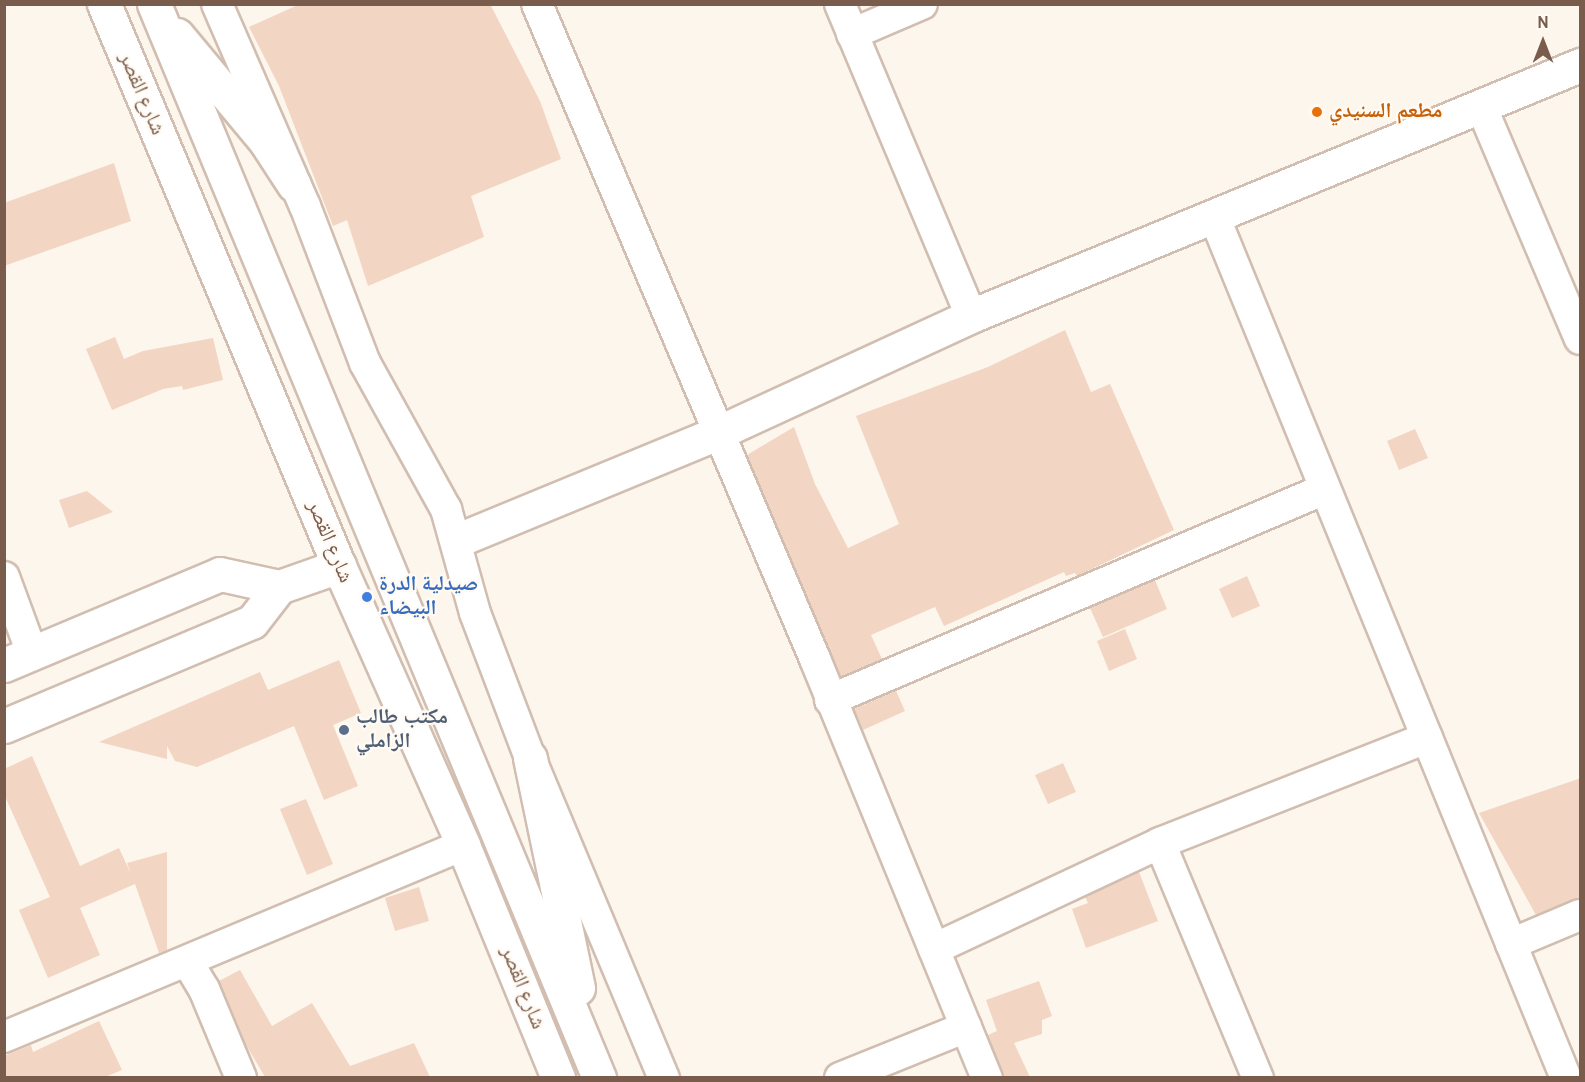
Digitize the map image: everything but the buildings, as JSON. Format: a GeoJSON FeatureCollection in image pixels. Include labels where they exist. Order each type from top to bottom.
{"type":"FeatureCollection","features":[{"type":"Feature","properties":{"kind":"street","name":"شارع القصر"},"geometry":{"type":"LineString","coordinates":[[104,4],[339,566],[463,844],[558,1077]]}},
{"type":"Feature","properties":{"kind":"street"},"geometry":{"type":"LineString","coordinates":[[217,4],[294,184],[365,363],[382,399],[426,470],[458,540],[475,613],[530,758],[664,1077]]}},
{"type":"Feature","properties":{"kind":"street"},"geometry":{"type":"LineString","coordinates":[[537,4],[987,1077]]}},
{"type":"Feature","properties":{"kind":"street"},"geometry":{"type":"LineString","coordinates":[[840,4],[970,316]]}},
{"type":"Feature","properties":{"kind":"street"},"geometry":{"type":"LineString","coordinates":[[852,34],[922,4]]}},
{"type":"Feature","properties":{"kind":"street","name":"شارع القصر"},"geometry":{"type":"LineString","coordinates":[[155,7],[595,1068]]}},
{"type":"Feature","properties":{"kind":"street"},"geometry":{"type":"LineString","coordinates":[[155,7],[266,142],[294,184]]}},
{"type":"Feature","properties":{"kind":"street"},"geometry":{"type":"LineString","coordinates":[[458,540],[717,433],[970,316],[1581,65]]}},
{"type":"Feature","properties":{"kind":"street"},"geometry":{"type":"LineString","coordinates":[[1481,106],[1581,339]]}},
{"type":"Feature","properties":{"kind":"street"},"geometry":{"type":"LineString","coordinates":[[1214,216],[1566,1077]]}},
{"type":"Feature","properties":{"kind":"street"},"geometry":{"type":"LineString","coordinates":[[830,700],[1325,489]]}},
{"type":"Feature","properties":{"kind":"street"},"geometry":{"type":"LineString","coordinates":[[4,577],[18,659],[220,574],[279,587],[339,566]]}},
{"type":"Feature","properties":{"kind":"street"},"geometry":{"type":"LineString","coordinates":[[4,726],[252,622],[279,587]]}},
{"type":"Feature","properties":{"kind":"street"},"geometry":{"type":"LineString","coordinates":[[934,949],[1160,843],[1427,738]]}},
{"type":"Feature","properties":{"kind":"street"},"geometry":{"type":"LineString","coordinates":[[530,758],[595,1068]]}},
{"type":"Feature","properties":{"kind":"street"},"geometry":{"type":"LineString","coordinates":[[1160,843],[1258,1077]]}},
{"type":"Feature","properties":{"kind":"street"},"geometry":{"type":"LineString","coordinates":[[4,1037],[463,844]]}},
{"type":"Feature","properties":{"kind":"street"},"geometry":{"type":"LineString","coordinates":[[1511,944],[1581,915]]}},
{"type":"Feature","properties":{"kind":"street"},"geometry":{"type":"LineString","coordinates":[[187,961],[204,989],[241,1077]]}},
{"type":"Feature","properties":{"kind":"street"},"geometry":{"type":"LineString","coordinates":[[840,1077],[966,1028]]}},
{"type":"Feature","properties":{"kind":"place","name":"مطعم السنيدي"},"geometry":{"type":"Point","coordinates":[1317,112]}},
{"type":"Feature","properties":{"kind":"place","name":"صيدلية الدرة البيضاء"},"geometry":{"type":"Point","coordinates":[367,597]}},
{"type":"Feature","properties":{"kind":"place","name":"مكتب طالب الزاملي"},"geometry":{"type":"Point","coordinates":[344,730]}}]}
